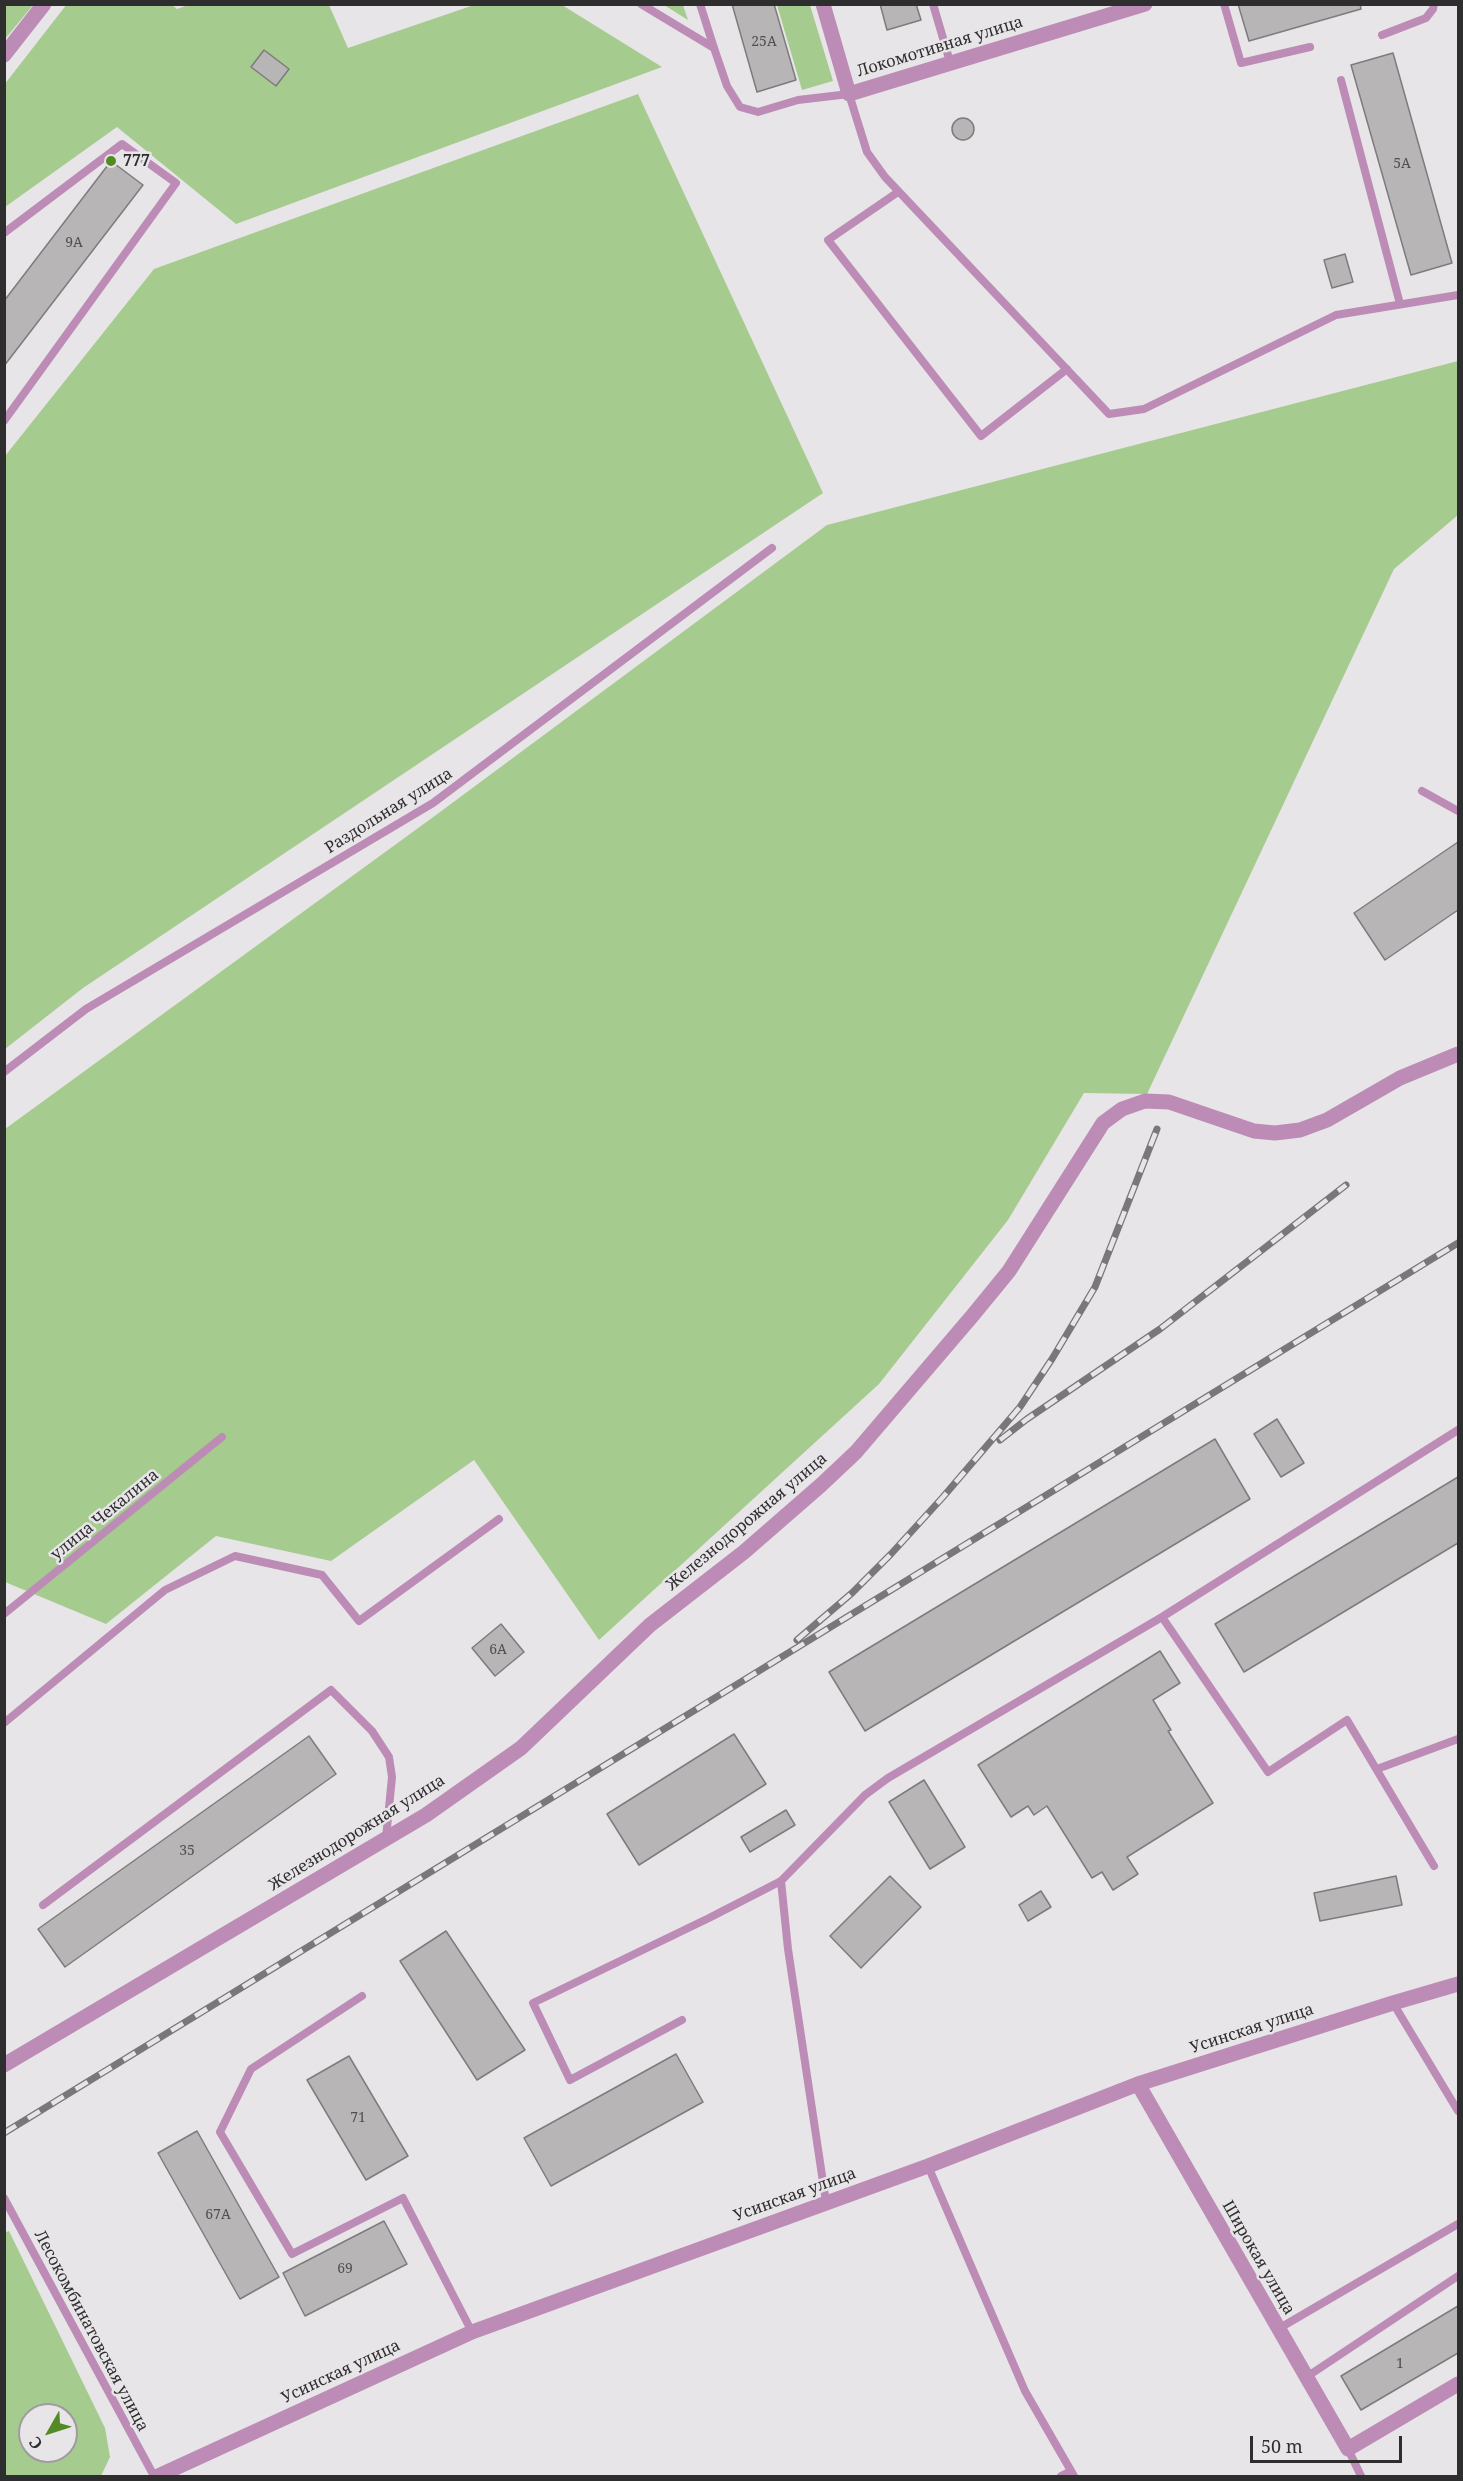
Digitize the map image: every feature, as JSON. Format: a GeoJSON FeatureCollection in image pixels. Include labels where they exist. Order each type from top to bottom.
{"type":"FeatureCollection","features":[{"type":"Feature","properties":{"kind":"street"},"geometry":{"type":"LineString","coordinates":[[4,55],[44,4]]}},
{"type":"Feature","properties":{"kind":"street"},"geometry":{"type":"LineString","coordinates":[[823,4],[849,94]]}},
{"type":"Feature","properties":{"kind":"street","name":"Локомотивная улица"},"geometry":{"type":"LineString","coordinates":[[849,94],[1145,4]]}},
{"type":"Feature","properties":{"kind":"street","name":"Железнодорожная улица"},"geometry":{"type":"LineString","coordinates":[[4,2065],[426,1815],[521,1748],[650,1625],[744,1552],[856,1452],[1009,1271],[1102,1123],[1122,1109],[1146,1101],[1169,1102],[1254,1131],[1275,1133],[1300,1130],[1327,1120],[1400,1077],[1458,1054]]}},
{"type":"Feature","properties":{"kind":"street","name":"Усинская улица"},"geometry":{"type":"LineString","coordinates":[[156,2476],[472,2332],[928,2166],[1138,2084],[1458,1984]]}},
{"type":"Feature","properties":{"kind":"street","name":"Широкая улица"},"geometry":{"type":"LineString","coordinates":[[1138,2084],[1348,2450]]}},
{"type":"Feature","properties":{"kind":"street"},"geometry":{"type":"LineString","coordinates":[[1348,2450],[1458,2384]]}},
{"type":"Feature","properties":{"kind":"lane"},"geometry":{"type":"LineString","coordinates":[[641,4],[714,48]]}},
{"type":"Feature","properties":{"kind":"lane"},"geometry":{"type":"LineString","coordinates":[[700,4],[733,98],[741,107],[758,112],[798,100],[849,94],[867,152],[898,192],[1109,414],[1144,409],[1336,315],[1458,295]]}},
{"type":"Feature","properties":{"kind":"lane"},"geometry":{"type":"LineString","coordinates":[[933,4],[950,62]]}},
{"type":"Feature","properties":{"kind":"lane"},"geometry":{"type":"LineString","coordinates":[[1224,4],[1241,63],[1310,47]]}},
{"type":"Feature","properties":{"kind":"lane"},"geometry":{"type":"LineString","coordinates":[[1383,35],[1426,18],[1434,4]]}},
{"type":"Feature","properties":{"kind":"lane"},"geometry":{"type":"LineString","coordinates":[[1341,80],[1400,304]]}},
{"type":"Feature","properties":{"kind":"lane"},"geometry":{"type":"LineString","coordinates":[[4,233],[122,144],[176,183],[4,421]]}},
{"type":"Feature","properties":{"kind":"lane"},"geometry":{"type":"LineString","coordinates":[[898,192],[828,240],[981,436],[1067,369]]}},
{"type":"Feature","properties":{"kind":"lane","name":"Раздольная улица"},"geometry":{"type":"LineString","coordinates":[[4,1072],[86,1009],[433,803],[772,548]]}},
{"type":"Feature","properties":{"kind":"lane"},"geometry":{"type":"LineString","coordinates":[[1422,791],[1458,811]]}},
{"type":"Feature","properties":{"kind":"lane"},"geometry":{"type":"LineString","coordinates":[[682,2020],[570,2080],[533,2003],[781,1881],[865,1795],[888,1778],[1162,1617],[1458,1430]]}},
{"type":"Feature","properties":{"kind":"lane","name":"улица Чекалина"},"geometry":{"type":"LineString","coordinates":[[4,1614],[222,1437]]}},
{"type":"Feature","properties":{"kind":"lane"},"geometry":{"type":"LineString","coordinates":[[4,1723],[165,1590],[235,1556],[322,1575],[359,1621],[499,1519]]}},
{"type":"Feature","properties":{"kind":"lane"},"geometry":{"type":"LineString","coordinates":[[1162,1617],[1268,1772],[1347,1720],[1434,1866]]}},
{"type":"Feature","properties":{"kind":"lane"},"geometry":{"type":"LineString","coordinates":[[43,1905],[331,1690],[372,1731],[389,1757],[392,1777],[386,1838]]}},
{"type":"Feature","properties":{"kind":"lane"},"geometry":{"type":"LineString","coordinates":[[1377,1769],[1458,1739]]}},
{"type":"Feature","properties":{"kind":"lane"},"geometry":{"type":"LineString","coordinates":[[781,1881],[788,1949],[826,2202]]}},
{"type":"Feature","properties":{"kind":"lane"},"geometry":{"type":"LineString","coordinates":[[362,1996],[251,2069],[220,2132],[292,2254],[403,2198],[472,2332]]}},
{"type":"Feature","properties":{"kind":"lane"},"geometry":{"type":"LineString","coordinates":[[1393,2003],[1458,2111]]}},
{"type":"Feature","properties":{"kind":"lane"},"geometry":{"type":"LineString","coordinates":[[928,2166],[1025,2391],[1072,2474],[1061,2476]]}},
{"type":"Feature","properties":{"kind":"lane","name":"Лесокомбинатовская улица"},"geometry":{"type":"LineString","coordinates":[[4,2198],[156,2476]]}},
{"type":"Feature","properties":{"kind":"lane"},"geometry":{"type":"LineString","coordinates":[[1278,2329],[1458,2224]]}},
{"type":"Feature","properties":{"kind":"lane"},"geometry":{"type":"LineString","coordinates":[[1305,2378],[1458,2276]]}},
{"type":"Feature","properties":{"kind":"lane"},"geometry":{"type":"LineString","coordinates":[[1348,2450],[1361,2476]]}},
{"type":"Feature","properties":{"kind":"green space"},"geometry":{"type":"Polygon","coordinates":[[[67,4],[171,4],[177,9],[191,4],[329,5],[348,48],[474,5],[562,5],[662,67],[236,224],[117,127],[5,207],[4,85],[67,4]]]}},
{"type":"Feature","properties":{"kind":"green space"},"geometry":{"type":"Polygon","coordinates":[[[4,5],[33,5],[5,39],[4,5]]]}},
{"type":"Feature","properties":{"kind":"green space"},"geometry":{"type":"Polygon","coordinates":[[[664,5],[683,5],[688,20],[664,5]]]}},
{"type":"Feature","properties":{"kind":"green space"},"geometry":{"type":"Polygon","coordinates":[[[777,5],[810,5],[833,81],[802,90],[777,5]]]}},
{"type":"Feature","properties":{"kind":"green space"},"geometry":{"type":"Polygon","coordinates":[[[638,94],[823,493],[83,988],[5,1049],[5,456],[154,269],[638,94]]]}},
{"type":"Feature","properties":{"kind":"green space"},"geometry":{"type":"Polygon","coordinates":[[[1458,361],[1458,515],[1394,569],[1147,1094],[1084,1093],[1008,1220],[879,1384],[599,1640],[474,1460],[331,1561],[216,1536],[106,1624],[5,1582],[5,1129],[436,815],[827,525],[1458,361]]]}},
{"type":"Feature","properties":{"kind":"green space"},"geometry":{"type":"Polygon","coordinates":[[[9,2231],[105,2428],[110,2457],[101,2476],[5,2476],[4,2233],[9,2231]]]}},
{"type":"Feature","properties":{"kind":"building"},"geometry":{"type":"Polygon","coordinates":[[[732,4],[774,4],[796,80],[757,92],[732,4]]]}},
{"type":"Feature","properties":{"kind":"building"},"geometry":{"type":"Polygon","coordinates":[[[880,4],[916,4],[921,20],[887,30],[880,4]]]}},
{"type":"Feature","properties":{"kind":"building"},"geometry":{"type":"Polygon","coordinates":[[[1238,4],[1360,4],[1361,9],[1249,41],[1238,4]]]}},
{"type":"Feature","properties":{"kind":"building"},"geometry":{"type":"Polygon","coordinates":[[[264,50],[289,69],[276,86],[251,67],[264,50]]]}},
{"type":"Feature","properties":{"kind":"building"},"geometry":{"type":"Polygon","coordinates":[[[1393,53],[1452,263],[1411,275],[1351,65],[1393,53]]]}},
{"type":"Feature","properties":{"kind":"building"},"geometry":{"type":"Polygon","coordinates":[[[963,118],[971,121],[974,129],[971,137],[963,140],[955,137],[952,129],[955,121],[963,118]]]}},
{"type":"Feature","properties":{"kind":"building"},"geometry":{"type":"Polygon","coordinates":[[[111,161],[143,185],[4,366],[4,301],[111,161]]]}},
{"type":"Feature","properties":{"kind":"building"},"geometry":{"type":"Polygon","coordinates":[[[1345,254],[1353,282],[1332,288],[1324,260],[1345,254]]]}},
{"type":"Feature","properties":{"kind":"building"},"geometry":{"type":"Polygon","coordinates":[[[1458,842],[1458,910],[1385,960],[1354,913],[1458,842]]]}},
{"type":"Feature","properties":{"kind":"building"},"geometry":{"type":"Polygon","coordinates":[[[1277,1419],[1304,1463],[1281,1477],[1254,1434],[1277,1419]]]}},
{"type":"Feature","properties":{"kind":"building"},"geometry":{"type":"Polygon","coordinates":[[[1215,1439],[1250,1499],[865,1731],[829,1672],[1215,1439]]]}},
{"type":"Feature","properties":{"kind":"building"},"geometry":{"type":"Polygon","coordinates":[[[1458,1477],[1458,1543],[1244,1672],[1215,1624],[1458,1477]]]}},
{"type":"Feature","properties":{"kind":"building"},"geometry":{"type":"Polygon","coordinates":[[[501,1624],[524,1652],[495,1676],[472,1648],[501,1624]]]}},
{"type":"Feature","properties":{"kind":"building"},"geometry":{"type":"Polygon","coordinates":[[[1160,1651],[1180,1683],[1153,1700],[1171,1730],[1168,1731],[1213,1803],[1127,1857],[1138,1874],[1113,1890],[1102,1872],[1092,1878],[1047,1806],[1034,1815],[1028,1806],[1011,1817],[978,1765],[1160,1651]]]}},
{"type":"Feature","properties":{"kind":"building"},"geometry":{"type":"Polygon","coordinates":[[[734,1734],[766,1784],[639,1865],[607,1814],[734,1734]]]}},
{"type":"Feature","properties":{"kind":"building"},"geometry":{"type":"Polygon","coordinates":[[[309,1736],[336,1774],[65,1967],[38,1929],[309,1736]]]}},
{"type":"Feature","properties":{"kind":"building"},"geometry":{"type":"Polygon","coordinates":[[[924,1780],[965,1847],[930,1869],[889,1802],[924,1780]]]}},
{"type":"Feature","properties":{"kind":"building"},"geometry":{"type":"Polygon","coordinates":[[[786,1810],[795,1825],[750,1852],[741,1837],[786,1810]]]}},
{"type":"Feature","properties":{"kind":"building"},"geometry":{"type":"Polygon","coordinates":[[[890,1876],[921,1907],[861,1968],[830,1936],[890,1876]]]}},
{"type":"Feature","properties":{"kind":"building"},"geometry":{"type":"Polygon","coordinates":[[[1396,1876],[1402,1905],[1320,1921],[1314,1893],[1396,1876]]]}},
{"type":"Feature","properties":{"kind":"building"},"geometry":{"type":"Polygon","coordinates":[[[1041,1891],[1051,1907],[1028,1921],[1019,1905],[1041,1891]]]}},
{"type":"Feature","properties":{"kind":"building"},"geometry":{"type":"Polygon","coordinates":[[[446,1931],[525,2050],[477,2080],[400,1961],[446,1931]]]}},
{"type":"Feature","properties":{"kind":"building"},"geometry":{"type":"Polygon","coordinates":[[[676,2054],[703,2102],[551,2186],[524,2138],[676,2054]]]}},
{"type":"Feature","properties":{"kind":"building"},"geometry":{"type":"Polygon","coordinates":[[[349,2056],[408,2156],[366,2180],[307,2080],[349,2056]]]}},
{"type":"Feature","properties":{"kind":"building"},"geometry":{"type":"Polygon","coordinates":[[[197,2131],[279,2277],[240,2299],[158,2153],[197,2131]]]}},
{"type":"Feature","properties":{"kind":"building"},"geometry":{"type":"Polygon","coordinates":[[[384,2221],[407,2264],[305,2316],[283,2273],[384,2221]]]}},
{"type":"Feature","properties":{"kind":"building"},"geometry":{"type":"Polygon","coordinates":[[[1458,2306],[1458,2353],[1361,2410],[1341,2376],[1458,2306]]]}},
{"type":"Feature","properties":{"kind":"railway"},"geometry":{"type":"LineString","coordinates":[[797,1640],[852,1593],[891,1554],[1020,1407],[1095,1287],[1157,1129]]}},
{"type":"Feature","properties":{"kind":"railway"},"geometry":{"type":"LineString","coordinates":[[1000,1440],[1027,1419],[1160,1329],[1346,1185]]}},
{"type":"Feature","properties":{"kind":"railway"},"geometry":{"type":"LineString","coordinates":[[4,2133],[1458,1243]]}},
{"type":"Feature","properties":{"kind":"place","name":"777"},"geometry":{"type":"Point","coordinates":[111,161]}}]}
